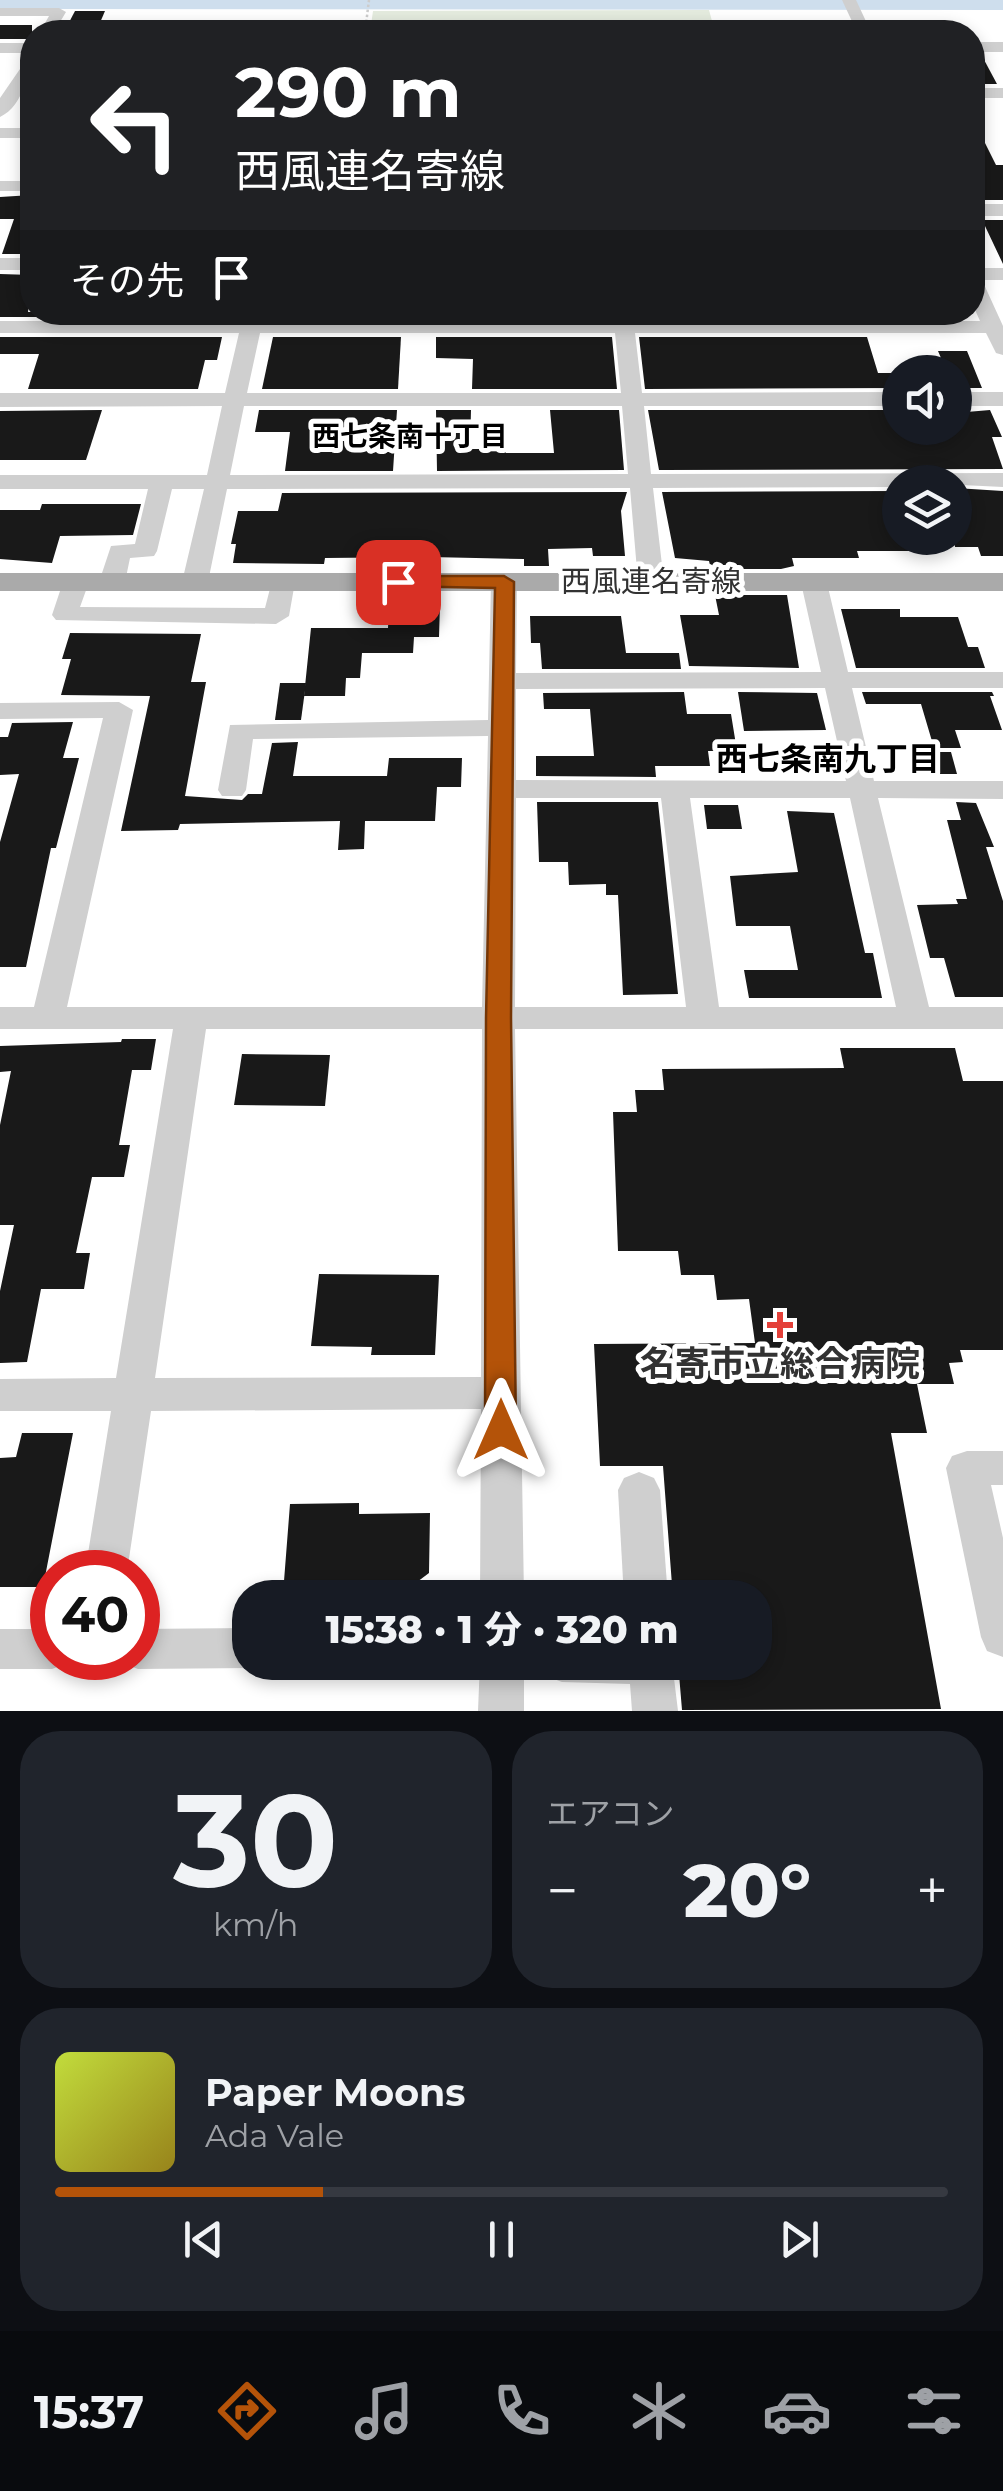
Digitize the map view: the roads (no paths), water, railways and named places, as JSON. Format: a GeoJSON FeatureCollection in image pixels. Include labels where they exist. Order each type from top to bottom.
{"type":"FeatureCollection","features":[{"type":"Feature","properties":{"kind":"main road","name":"西風連名寄線"},"geometry":{"type":"LineString","coordinates":[[0,582],[1003,582]]}},
{"type":"Feature","properties":{"kind":"street"},"geometry":{"type":"LineString","coordinates":[[0,12],[59,12],[54,20]]}},
{"type":"Feature","properties":{"kind":"street"},"geometry":{"type":"LineString","coordinates":[[0,112],[6,88]]}},
{"type":"Feature","properties":{"kind":"street"},"geometry":{"type":"LineString","coordinates":[[714,325],[1000,341],[985,307]]}},
{"type":"Feature","properties":{"kind":"street"},"geometry":{"type":"LineString","coordinates":[[0,327],[72,325]]}},
{"type":"Feature","properties":{"kind":"street"},"geometry":{"type":"LineString","coordinates":[[195,582],[252,325]]}},
{"type":"Feature","properties":{"kind":"street"},"geometry":{"type":"LineString","coordinates":[[625,325],[651,582]]}},
{"type":"Feature","properties":{"kind":"street"},"geometry":{"type":"LineString","coordinates":[[0,400],[882,399]]}},
{"type":"Feature","properties":{"kind":"street"},"geometry":{"type":"LineString","coordinates":[[972,399],[1003,399]]}},
{"type":"Feature","properties":{"kind":"street"},"geometry":{"type":"LineString","coordinates":[[0,482],[1003,480]]}},
{"type":"Feature","properties":{"kind":"street"},"geometry":{"type":"LineString","coordinates":[[112,582],[120,551],[145,551],[162,482]]}},
{"type":"Feature","properties":{"kind":"street"},"geometry":{"type":"LineString","coordinates":[[76,582],[65,615],[276,616],[282,582]]}},
{"type":"Feature","properties":{"kind":"street"},"geometry":{"type":"LineString","coordinates":[[502,1580],[498,1018],[504,582]]}},
{"type":"Feature","properties":{"kind":"street"},"geometry":{"type":"LineString","coordinates":[[814,583],[916,1018]]}},
{"type":"Feature","properties":{"kind":"street"},"geometry":{"type":"LineString","coordinates":[[500,681],[1003,680]]}},
{"type":"Feature","properties":{"kind":"street"},"geometry":{"type":"LineString","coordinates":[[0,711],[119,710],[48,1018]]}},
{"type":"Feature","properties":{"kind":"street"},"geometry":{"type":"LineString","coordinates":[[232,790],[240,731],[500,728]]}},
{"type":"Feature","properties":{"kind":"street"},"geometry":{"type":"LineString","coordinates":[[674,788],[704,1019]]}},
{"type":"Feature","properties":{"kind":"street"},"geometry":{"type":"LineString","coordinates":[[500,789],[1003,790]]}},
{"type":"Feature","properties":{"kind":"street"},"geometry":{"type":"LineString","coordinates":[[0,1018],[1003,1018]]}},
{"type":"Feature","properties":{"kind":"street"},"geometry":{"type":"LineString","coordinates":[[110,1550],[191,1018]]}},
{"type":"Feature","properties":{"kind":"street"},"geometry":{"type":"LineString","coordinates":[[0,1395],[500,1392]]}},
{"type":"Feature","properties":{"kind":"street"},"geometry":{"type":"LineString","coordinates":[[1003,1468],[968,1468],[1003,1637]]}},
{"type":"Feature","properties":{"kind":"street"},"geometry":{"type":"LineString","coordinates":[[639,1490],[645,1580]]}},
{"type":"Feature","properties":{"kind":"street"},"geometry":{"type":"LineString","coordinates":[[160,1649],[232,1648]]}},
{"type":"Feature","properties":{"kind":"street"},"geometry":{"type":"LineString","coordinates":[[0,1649],[30,1649]]}},
{"type":"Feature","properties":{"kind":"street"},"geometry":{"type":"LineString","coordinates":[[502,1680],[502,1711]]}},
{"type":"Feature","properties":{"kind":"street"},"geometry":{"type":"LineString","coordinates":[[652,1680],[655,1711]]}},
{"type":"Feature","properties":{"kind":"waterway"},"geometry":{"type":"LineString","coordinates":[[0,1],[1003,2]]}},
{"type":"Feature","properties":{"kind":"place","name":"名寄市立総合病院"},"geometry":{"type":"Point","coordinates":[780,1325]}},
{"type":"Feature","properties":{"kind":"district","name":"西七条南十丁目"},"geometry":{"type":"Point","coordinates":[410,436]}},
{"type":"Feature","properties":{"kind":"district","name":"西七条南九丁目"},"geometry":{"type":"Point","coordinates":[828,759]}}]}
